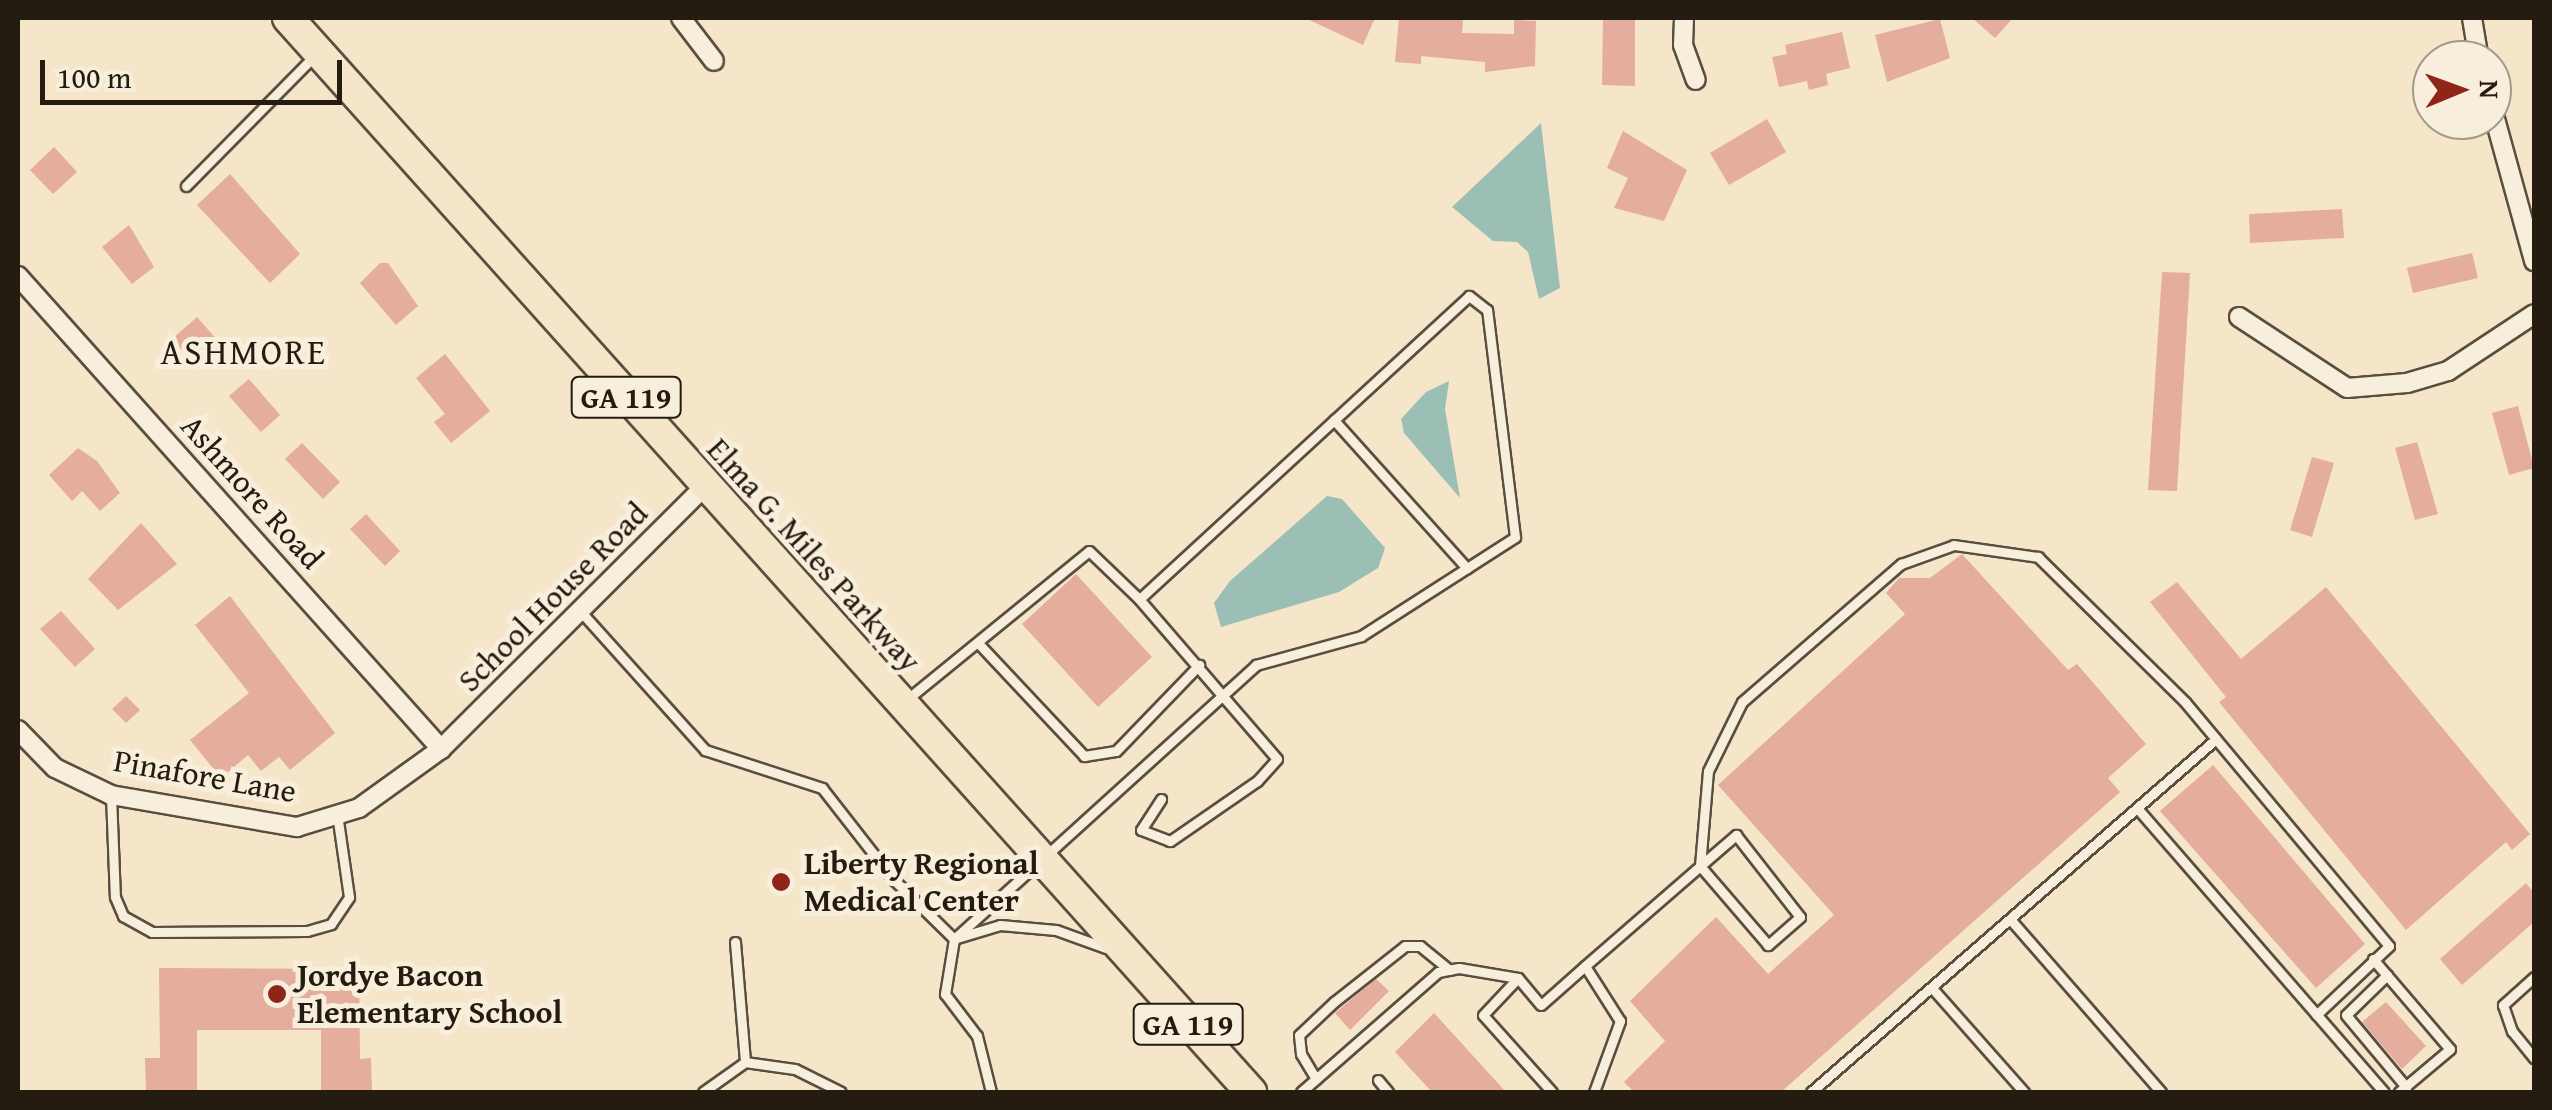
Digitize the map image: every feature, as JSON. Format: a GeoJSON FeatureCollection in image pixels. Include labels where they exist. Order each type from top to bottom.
{"type":"FeatureCollection","features":[{"type":"Feature","properties":{"kind":"main road","name":"Elma G. Miles Parkway"},"geometry":{"type":"LineString","coordinates":[[288,18],[1250,1092]]}},
{"type":"Feature","properties":{"kind":"street"},"geometry":{"type":"LineString","coordinates":[[681,18],[714,61]]}},
{"type":"Feature","properties":{"kind":"street"},"geometry":{"type":"LineString","coordinates":[[1684,18],[1683,44],[1696,80]]}},
{"type":"Feature","properties":{"kind":"street"},"geometry":{"type":"LineString","coordinates":[[2501,140],[2534,261]]}},
{"type":"Feature","properties":{"kind":"street","name":"Ashmore Road"},"geometry":{"type":"LineString","coordinates":[[18,276],[441,749]]}},
{"type":"Feature","properties":{"kind":"street"},"geometry":{"type":"LineString","coordinates":[[2239,317],[2347,388],[2407,384],[2448,371],[2534,314]]}},
{"type":"Feature","properties":{"kind":"street","name":"School House Road"},"geometry":{"type":"LineString","coordinates":[[441,749],[583,614],[705,486]]}},
{"type":"Feature","properties":{"kind":"street","name":"Pinafore Lane"},"geometry":{"type":"LineString","coordinates":[[18,730],[55,768],[111,796],[297,826],[359,808],[441,749]]}},
{"type":"Feature","properties":{"kind":"lane"},"geometry":{"type":"LineString","coordinates":[[186,186],[318,51]]}},
{"type":"Feature","properties":{"kind":"lane"},"geometry":{"type":"LineString","coordinates":[[991,1092],[977,1036],[945,994],[954,939],[1256,666],[1360,636],[1515,537],[1487,310],[1469,296],[1139,599]]}},
{"type":"Feature","properties":{"kind":"lane"},"geometry":{"type":"LineString","coordinates":[[1334,420],[1467,568]]}},
{"type":"Feature","properties":{"kind":"lane"},"geometry":{"type":"LineString","coordinates":[[1301,1092],[1438,972],[1518,978],[1542,1004],[1700,866],[1736,836],[1800,917],[1768,945],[1700,866],[1708,771],[1742,702],[1901,564],[1954,544],[2038,557],[2216,739],[2389,946],[2316,1014]]}},
{"type":"Feature","properties":{"kind":"lane"},"geometry":{"type":"LineString","coordinates":[[901,704],[979,644],[1073,558],[1089,551],[1199,665],[1277,758],[1257,782],[1170,841],[1140,830],[1161,799]]}},
{"type":"Feature","properties":{"kind":"lane"},"geometry":{"type":"LineString","coordinates":[[583,614],[705,750],[822,788],[894,880],[954,939]]}},
{"type":"Feature","properties":{"kind":"lane"},"geometry":{"type":"LineString","coordinates":[[979,644],[1084,756],[1116,751],[1199,665]]}},
{"type":"Feature","properties":{"kind":"lane"},"geometry":{"type":"LineString","coordinates":[[1811,1092],[2216,739]]}},
{"type":"Feature","properties":{"kind":"lane"},"geometry":{"type":"LineString","coordinates":[[111,796],[115,898],[123,916],[152,932],[307,931],[331,924],[349,897],[337,814]]}},
{"type":"Feature","properties":{"kind":"lane"},"geometry":{"type":"LineString","coordinates":[[2138,808],[2384,1092]]}},
{"type":"Feature","properties":{"kind":"lane"},"geometry":{"type":"LineString","coordinates":[[2010,919],[2161,1092]]}},
{"type":"Feature","properties":{"kind":"lane"},"geometry":{"type":"LineString","coordinates":[[954,939],[1000,925],[1056,930],[1126,955]]}},
{"type":"Feature","properties":{"kind":"lane"},"geometry":{"type":"LineString","coordinates":[[735,942],[744,1062]]}},
{"type":"Feature","properties":{"kind":"lane"},"geometry":{"type":"LineString","coordinates":[[1316,1079],[1300,1054],[1299,1034],[1334,1002],[1405,946],[1420,946],[1450,970]]}},
{"type":"Feature","properties":{"kind":"lane"},"geometry":{"type":"LineString","coordinates":[[2373,959],[2450,1049],[2403,1090],[2346,1016],[2386,975]]}},
{"type":"Feature","properties":{"kind":"lane"},"geometry":{"type":"LineString","coordinates":[[1585,966],[1620,1021],[1594,1092]]}},
{"type":"Feature","properties":{"kind":"lane"},"geometry":{"type":"LineString","coordinates":[[2534,977],[2503,1005],[2512,1032],[2534,1058]]}},
{"type":"Feature","properties":{"kind":"lane"},"geometry":{"type":"LineString","coordinates":[[1518,978],[1483,1015],[1552,1092]]}},
{"type":"Feature","properties":{"kind":"lane"},"geometry":{"type":"LineString","coordinates":[[1932,988],[2024,1092]]}},
{"type":"Feature","properties":{"kind":"lane"},"geometry":{"type":"LineString","coordinates":[[703,1092],[744,1062],[795,1070],[842,1092]]}},
{"type":"Feature","properties":{"kind":"lane"},"geometry":{"type":"LineString","coordinates":[[1378,1080],[1388,1092]]}},
{"type":"Feature","properties":{"kind":"water"},"geometry":{"type":"Polygon","coordinates":[[[1541,123],[1560,288],[1539,299],[1528,252],[1517,242],[1493,241],[1452,207],[1541,123]]]}},
{"type":"Feature","properties":{"kind":"water"},"geometry":{"type":"Polygon","coordinates":[[[1449,381],[1445,409],[1460,498],[1404,433],[1401,419],[1426,392],[1449,381]]]}},
{"type":"Feature","properties":{"kind":"water"},"geometry":{"type":"Polygon","coordinates":[[[1327,496],[1342,499],[1385,548],[1378,568],[1339,592],[1221,627],[1214,603],[1230,581],[1327,496]]]}},
{"type":"Feature","properties":{"kind":"building"},"geometry":{"type":"Polygon","coordinates":[[[1305,18],[1375,18],[1363,45],[1305,18]]]}},
{"type":"Feature","properties":{"kind":"building"},"geometry":{"type":"Polygon","coordinates":[[[1399,18],[1463,18],[1462,33],[1514,34],[1514,20],[1536,21],[1535,66],[1485,72],[1485,62],[1421,56],[1421,64],[1395,62],[1399,18]]]}},
{"type":"Feature","properties":{"kind":"building"},"geometry":{"type":"Polygon","coordinates":[[[1603,18],[1635,18],[1635,86],[1602,85],[1603,18]]]}},
{"type":"Feature","properties":{"kind":"building"},"geometry":{"type":"Polygon","coordinates":[[[1972,18],[2013,18],[1995,38],[1972,18]]]}},
{"type":"Feature","properties":{"kind":"building"},"geometry":{"type":"Polygon","coordinates":[[[1940,19],[1950,58],[1887,82],[1875,35],[1940,19]]]}},
{"type":"Feature","properties":{"kind":"building"},"geometry":{"type":"Polygon","coordinates":[[[1842,32],[1850,68],[1826,74],[1828,85],[1809,90],[1807,81],[1779,87],[1772,57],[1787,54],[1785,45],[1842,32]]]}},
{"type":"Feature","properties":{"kind":"building"},"geometry":{"type":"Polygon","coordinates":[[[1767,119],[1786,152],[1729,185],[1710,153],[1767,119]]]}},
{"type":"Feature","properties":{"kind":"building"},"geometry":{"type":"Polygon","coordinates":[[[1623,131],[1687,170],[1664,221],[1614,208],[1628,178],[1607,168],[1623,131]]]}},
{"type":"Feature","properties":{"kind":"building"},"geometry":{"type":"Polygon","coordinates":[[[54,147],[77,172],[53,194],[30,170],[54,147]]]}},
{"type":"Feature","properties":{"kind":"building"},"geometry":{"type":"Polygon","coordinates":[[[230,174],[300,254],[270,283],[197,205],[230,174]]]}},
{"type":"Feature","properties":{"kind":"building"},"geometry":{"type":"Polygon","coordinates":[[[2342,209],[2344,238],[2250,243],[2249,214],[2342,209]]]}},
{"type":"Feature","properties":{"kind":"building"},"geometry":{"type":"Polygon","coordinates":[[[129,225],[154,267],[132,284],[102,247],[129,225]]]}},
{"type":"Feature","properties":{"kind":"building"},"geometry":{"type":"Polygon","coordinates":[[[2472,253],[2478,278],[2413,293],[2407,268],[2472,253]]]}},
{"type":"Feature","properties":{"kind":"building"},"geometry":{"type":"Polygon","coordinates":[[[380,263],[388,263],[418,306],[396,325],[360,283],[380,263]]]}},
{"type":"Feature","properties":{"kind":"building"},"geometry":{"type":"Polygon","coordinates":[[[2162,272],[2190,273],[2177,491],[2148,490],[2162,272]]]}},
{"type":"Feature","properties":{"kind":"building"},"geometry":{"type":"Polygon","coordinates":[[[197,317],[219,342],[194,364],[172,339],[197,317]]]}},
{"type":"Feature","properties":{"kind":"building"},"geometry":{"type":"Polygon","coordinates":[[[445,354],[490,411],[451,443],[434,422],[445,414],[416,378],[445,354]]]}},
{"type":"Feature","properties":{"kind":"building"},"geometry":{"type":"Polygon","coordinates":[[[249,379],[280,415],[261,432],[229,396],[249,379]]]}},
{"type":"Feature","properties":{"kind":"building"},"geometry":{"type":"Polygon","coordinates":[[[2518,406],[2534,468],[2509,475],[2492,413],[2518,406]]]}},
{"type":"Feature","properties":{"kind":"building"},"geometry":{"type":"Polygon","coordinates":[[[2417,442],[2438,514],[2415,520],[2395,448],[2417,442]]]}},
{"type":"Feature","properties":{"kind":"building"},"geometry":{"type":"Polygon","coordinates":[[[302,443],[340,482],[323,499],[285,459],[302,443]]]}},
{"type":"Feature","properties":{"kind":"building"},"geometry":{"type":"Polygon","coordinates":[[[78,448],[97,461],[120,493],[100,511],[82,491],[72,501],[49,475],[78,448]]]}},
{"type":"Feature","properties":{"kind":"building"},"geometry":{"type":"Polygon","coordinates":[[[2312,457],[2334,463],[2312,537],[2290,530],[2312,457]]]}},
{"type":"Feature","properties":{"kind":"building"},"geometry":{"type":"Polygon","coordinates":[[[366,514],[400,551],[385,566],[350,529],[366,514]]]}},
{"type":"Feature","properties":{"kind":"building"},"geometry":{"type":"Polygon","coordinates":[[[141,523],[177,564],[118,610],[88,579],[141,523]]]}},
{"type":"Feature","properties":{"kind":"building"},"geometry":{"type":"Polygon","coordinates":[[[1962,554],[2068,670],[2077,664],[2146,744],[2108,778],[2120,792],[1781,1092],[1634,1092],[1624,1082],[1665,1041],[1630,1001],[1716,917],[1768,974],[1834,915],[1718,785],[1905,614],[1886,593],[1899,578],[1930,578],[1962,554]]]}},
{"type":"Feature","properties":{"kind":"building"},"geometry":{"type":"Polygon","coordinates":[[[1076,574],[1152,657],[1098,707],[1022,624],[1076,574]]]}},
{"type":"Feature","properties":{"kind":"building"},"geometry":{"type":"Polygon","coordinates":[[[2177,582],[2241,659],[2326,587],[2530,834],[2512,850],[2506,842],[2406,930],[2219,702],[2226,697],[2150,602],[2177,582]]]}},
{"type":"Feature","properties":{"kind":"building"},"geometry":{"type":"Polygon","coordinates":[[[230,596],[335,733],[290,770],[279,757],[261,771],[248,755],[221,778],[190,740],[249,693],[195,625],[230,596]]]}},
{"type":"Feature","properties":{"kind":"building"},"geometry":{"type":"Polygon","coordinates":[[[61,611],[95,649],[75,667],[40,629],[61,611]]]}},
{"type":"Feature","properties":{"kind":"building"},"geometry":{"type":"Polygon","coordinates":[[[126,696],[140,710],[126,723],[112,709],[126,696]]]}},
{"type":"Feature","properties":{"kind":"building"},"geometry":{"type":"Polygon","coordinates":[[[2213,765],[2365,944],[2316,988],[2160,811],[2213,765]]]}},
{"type":"Feature","properties":{"kind":"building"},"geometry":{"type":"Polygon","coordinates":[[[2526,883],[2534,893],[2534,922],[2462,985],[2440,959],[2526,883]]]}},
{"type":"Feature","properties":{"kind":"building"},"geometry":{"type":"Polygon","coordinates":[[[159,968],[359,969],[360,1059],[371,1058],[372,1092],[321,1092],[321,1030],[197,1030],[197,1092],[146,1092],[145,1058],[160,1058],[159,968]]]}},
{"type":"Feature","properties":{"kind":"building"},"geometry":{"type":"Polygon","coordinates":[[[1376,979],[1389,991],[1350,1030],[1335,1013],[1376,979]]]}},
{"type":"Feature","properties":{"kind":"building"},"geometry":{"type":"Polygon","coordinates":[[[2386,1002],[2426,1046],[2402,1069],[2362,1022],[2386,1002]]]}},
{"type":"Feature","properties":{"kind":"building"},"geometry":{"type":"Polygon","coordinates":[[[1434,1013],[1506,1092],[1432,1092],[1395,1052],[1434,1013]]]}},
{"type":"Feature","properties":{"kind":"place","name":"Liberty Regional Medical Center"},"geometry":{"type":"Point","coordinates":[781,882]}},
{"type":"Feature","properties":{"kind":"place","name":"Jordye Bacon Elementary School"},"geometry":{"type":"Point","coordinates":[277,994]}},
{"type":"Feature","properties":{"kind":"district","name":"ASHMORE"},"geometry":{"type":"Point","coordinates":[244,352]}}]}
